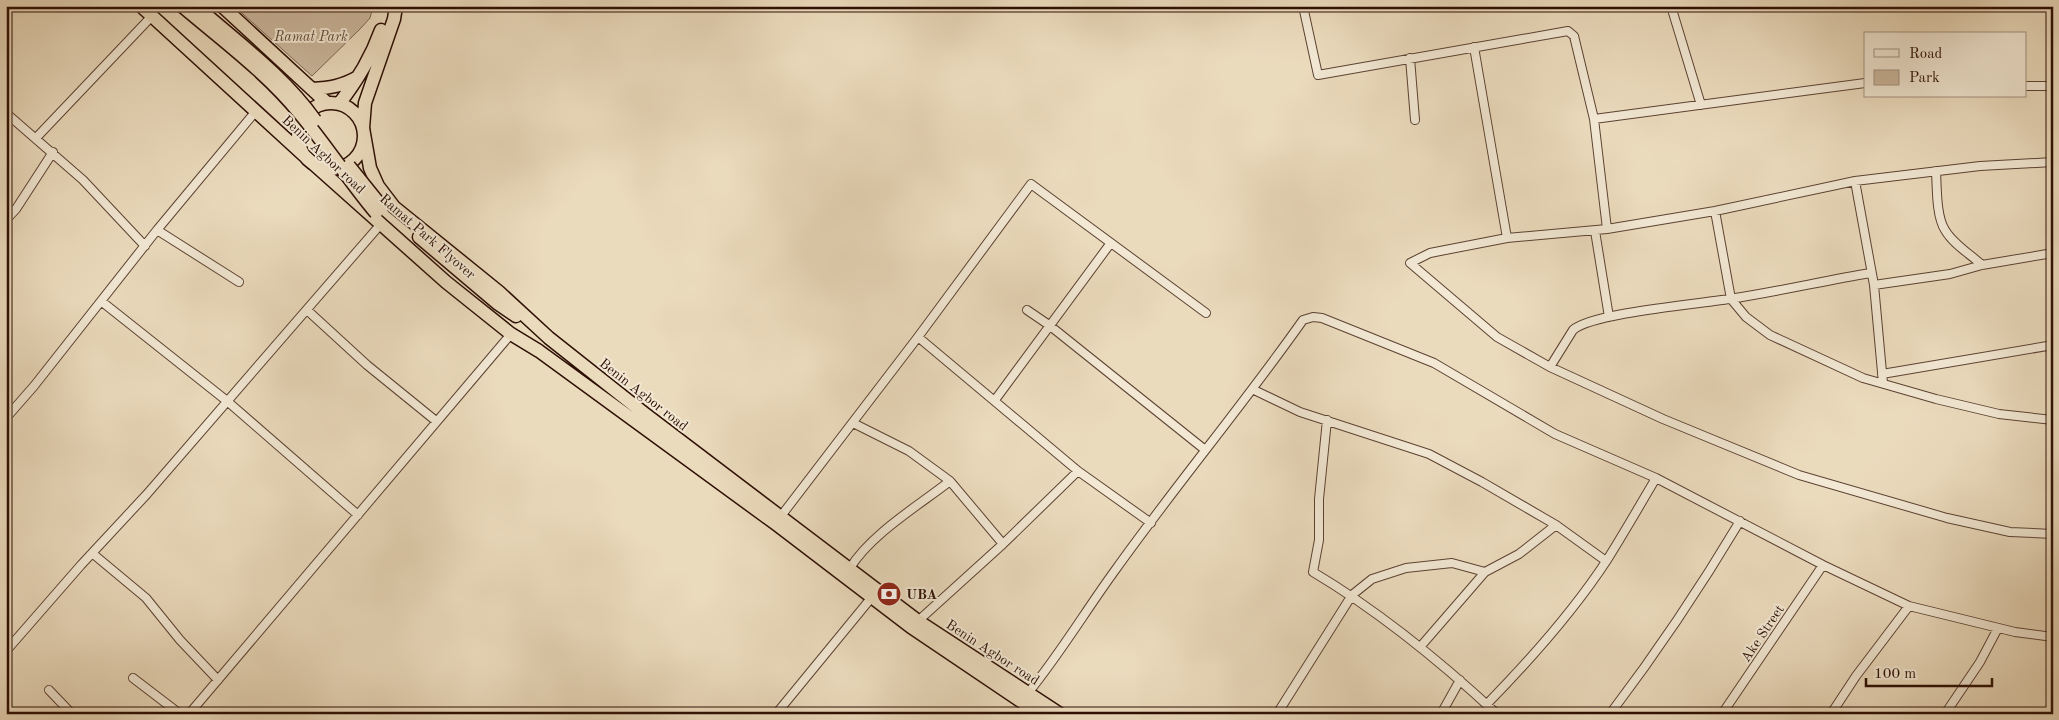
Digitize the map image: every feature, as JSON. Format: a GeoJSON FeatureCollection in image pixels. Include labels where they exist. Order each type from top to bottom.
{"type":"FeatureCollection","features":[{"type":"Feature","properties":{"kind":"highway","name":"Benin Agbor road"},"geometry":{"type":"LineString","coordinates":[[141,6],[308,159],[380,215],[446,282],[510,334],[539,351],[850,568],[918,620],[1060,714]]}},
{"type":"Feature","properties":{"kind":"highway","name":"Ramat Park Flyover"},"geometry":{"type":"LineString","coordinates":[[182,6],[268,80],[300,113],[353,186],[380,215],[539,351]]}},
{"type":"Feature","properties":{"kind":"highway","name":"Ramat Park Flyover"},"geometry":{"type":"LineString","coordinates":[[196,6],[274,74],[306,106],[359,179],[380,215],[497,303],[549,338]]}},
{"type":"Feature","properties":{"kind":"highway"},"geometry":{"type":"LineString","coordinates":[[222,6],[312,89],[333,104],[354,113],[363,128],[362,148],[355,159],[344,166],[325,168],[308,159],[299,143],[300,125],[310,110],[333,104],[358,77],[372,54],[386,18],[388,6]]}},
{"type":"Feature","properties":{"kind":"highway","name":"Benin Agbor road"},"geometry":{"type":"LineString","coordinates":[[396,6],[394,19],[365,103],[363,128],[370,168],[378,186],[394,207],[500,292],[549,338],[779,520],[872,597],[934,643],[1040,714]]}},
{"type":"Feature","properties":{"kind":"highway"},"geometry":{"type":"LineString","coordinates":[[312,89],[347,84],[358,77]]}},
{"type":"Feature","properties":{"kind":"street"},"geometry":{"type":"LineString","coordinates":[[1303,6],[1318,74],[1568,31],[1572,33],[1594,119],[1607,229]]}},
{"type":"Feature","properties":{"kind":"street"},"geometry":{"type":"LineString","coordinates":[[1671,6],[1701,105]]}},
{"type":"Feature","properties":{"kind":"street"},"geometry":{"type":"LineString","coordinates":[[36,138],[152,16]]}},
{"type":"Feature","properties":{"kind":"street"},"geometry":{"type":"LineString","coordinates":[[1474,47],[1507,238]]}},
{"type":"Feature","properties":{"kind":"street"},"geometry":{"type":"LineString","coordinates":[[1410,58],[1415,120]]}},
{"type":"Feature","properties":{"kind":"street"},"geometry":{"type":"LineString","coordinates":[[1594,119],[1864,83]]}},
{"type":"Feature","properties":{"kind":"street"},"geometry":{"type":"LineString","coordinates":[[2026,86],[2053,86]]}},
{"type":"Feature","properties":{"kind":"street"},"geometry":{"type":"LineString","coordinates":[[6,418],[34,386],[157,230],[256,111]]}},
{"type":"Feature","properties":{"kind":"street"},"geometry":{"type":"LineString","coordinates":[[6,113],[83,180],[145,246]]}},
{"type":"Feature","properties":{"kind":"street"},"geometry":{"type":"LineString","coordinates":[[6,220],[16,209],[53,152]]}},
{"type":"Feature","properties":{"kind":"street"},"geometry":{"type":"LineString","coordinates":[[2053,162],[1936,171],[1855,181],[1715,211],[1595,231],[1507,238],[1430,254],[1410,263],[1497,337],[1550,367],[1663,419],[1800,475],[1947,518],[2010,532],[2053,534]]}},
{"type":"Feature","properties":{"kind":"street"},"geometry":{"type":"LineString","coordinates":[[1936,171],[1941,220],[1945,230],[1960,246],[1982,264]]}},
{"type":"Feature","properties":{"kind":"street"},"geometry":{"type":"LineString","coordinates":[[1855,181],[1870,273],[1874,285],[1883,383]]}},
{"type":"Feature","properties":{"kind":"street"},"geometry":{"type":"LineString","coordinates":[[779,520],[1031,184],[1206,313]]}},
{"type":"Feature","properties":{"kind":"street"},"geometry":{"type":"LineString","coordinates":[[1715,211],[1731,299],[1746,318],[1770,335],[1863,378],[1936,399],[1999,414],[2053,420]]}},
{"type":"Feature","properties":{"kind":"street"},"geometry":{"type":"LineString","coordinates":[[6,652],[307,310],[380,215]]}},
{"type":"Feature","properties":{"kind":"street"},"geometry":{"type":"LineString","coordinates":[[157,230],[239,282]]}},
{"type":"Feature","properties":{"kind":"street"},"geometry":{"type":"LineString","coordinates":[[1595,231],[1609,317]]}},
{"type":"Feature","properties":{"kind":"street"},"geometry":{"type":"LineString","coordinates":[[995,400],[1110,244]]}},
{"type":"Feature","properties":{"kind":"street"},"geometry":{"type":"LineString","coordinates":[[1874,285],[1950,274],[1982,264],[2053,253]]}},
{"type":"Feature","properties":{"kind":"street"},"geometry":{"type":"LineString","coordinates":[[1550,367],[1573,330],[1579,325],[1609,317],[1731,299],[1870,273]]}},
{"type":"Feature","properties":{"kind":"street"},"geometry":{"type":"LineString","coordinates":[[101,301],[227,401],[358,515]]}},
{"type":"Feature","properties":{"kind":"street"},"geometry":{"type":"LineString","coordinates":[[307,310],[367,365],[436,421]]}},
{"type":"Feature","properties":{"kind":"street"},"geometry":{"type":"LineString","coordinates":[[1027,310],[1049,325],[1204,449]]}},
{"type":"Feature","properties":{"kind":"street"},"geometry":{"type":"LineString","coordinates":[[1028,693],[1048,669],[1116,569],[1204,449],[1254,390],[1303,320],[1313,317],[1322,318],[1434,363],[1555,434],[1656,478],[1823,565],[1910,606],[1998,628],[2053,637]]}},
{"type":"Feature","properties":{"kind":"street"},"geometry":{"type":"LineString","coordinates":[[189,714],[510,334]]}},
{"type":"Feature","properties":{"kind":"street"},"geometry":{"type":"LineString","coordinates":[[918,337],[1078,471],[1151,522]]}},
{"type":"Feature","properties":{"kind":"street"},"geometry":{"type":"LineString","coordinates":[[1882,374],[2053,344]]}},
{"type":"Feature","properties":{"kind":"street"},"geometry":{"type":"LineString","coordinates":[[1254,390],[1300,412],[1429,454],[1556,525],[1606,561]]}},
{"type":"Feature","properties":{"kind":"street"},"geometry":{"type":"LineString","coordinates":[[1327,420],[1319,499],[1318,540],[1313,572],[1352,595],[1421,646],[1497,714]]}},
{"type":"Feature","properties":{"kind":"street"},"geometry":{"type":"LineString","coordinates":[[853,422],[909,451],[950,481],[1003,544]]}},
{"type":"Feature","properties":{"kind":"street"},"geometry":{"type":"LineString","coordinates":[[918,620],[1003,544],[1078,471]]}},
{"type":"Feature","properties":{"kind":"street"},"geometry":{"type":"LineString","coordinates":[[1487,704],[1524,666],[1558,625],[1606,561],[1656,478]]}},
{"type":"Feature","properties":{"kind":"street"},"geometry":{"type":"LineString","coordinates":[[850,568],[857,556],[889,528],[950,481]]}},
{"type":"Feature","properties":{"kind":"street"},"geometry":{"type":"LineString","coordinates":[[1610,714],[1650,661],[1702,585],[1740,521]]}},
{"type":"Feature","properties":{"kind":"street"},"geometry":{"type":"LineString","coordinates":[[1421,646],[1485,572],[1519,554],[1556,525]]}},
{"type":"Feature","properties":{"kind":"street"},"geometry":{"type":"LineString","coordinates":[[92,553],[146,598],[180,640],[218,680]]}},
{"type":"Feature","properties":{"kind":"street"},"geometry":{"type":"LineString","coordinates":[[1277,714],[1352,595],[1372,580],[1406,568],[1452,563],[1485,572]]}},
{"type":"Feature","properties":{"kind":"street","name":"Ake Street"},"geometry":{"type":"LineString","coordinates":[[1722,714],[1823,565]]}},
{"type":"Feature","properties":{"kind":"street"},"geometry":{"type":"LineString","coordinates":[[776,714],[872,597]]}},
{"type":"Feature","properties":{"kind":"street"},"geometry":{"type":"LineString","coordinates":[[1831,714],[1856,676],[1910,606]]}},
{"type":"Feature","properties":{"kind":"street"},"geometry":{"type":"LineString","coordinates":[[1945,714],[1980,662],[1998,628]]}},
{"type":"Feature","properties":{"kind":"street"},"geometry":{"type":"LineString","coordinates":[[133,678],[180,714]]}},
{"type":"Feature","properties":{"kind":"street"},"geometry":{"type":"LineString","coordinates":[[1441,714],[1460,680]]}},
{"type":"Feature","properties":{"kind":"street"},"geometry":{"type":"LineString","coordinates":[[49,690],[72,714]]}},
{"type":"Feature","properties":{"kind":"green space","name":"Ramat Park"},"geometry":{"type":"Polygon","coordinates":[[[234,6],[373,6],[370,18],[312,76],[234,6]]]}},
{"type":"Feature","properties":{"kind":"place","name":"UBA"},"geometry":{"type":"Point","coordinates":[889,594]}}]}
